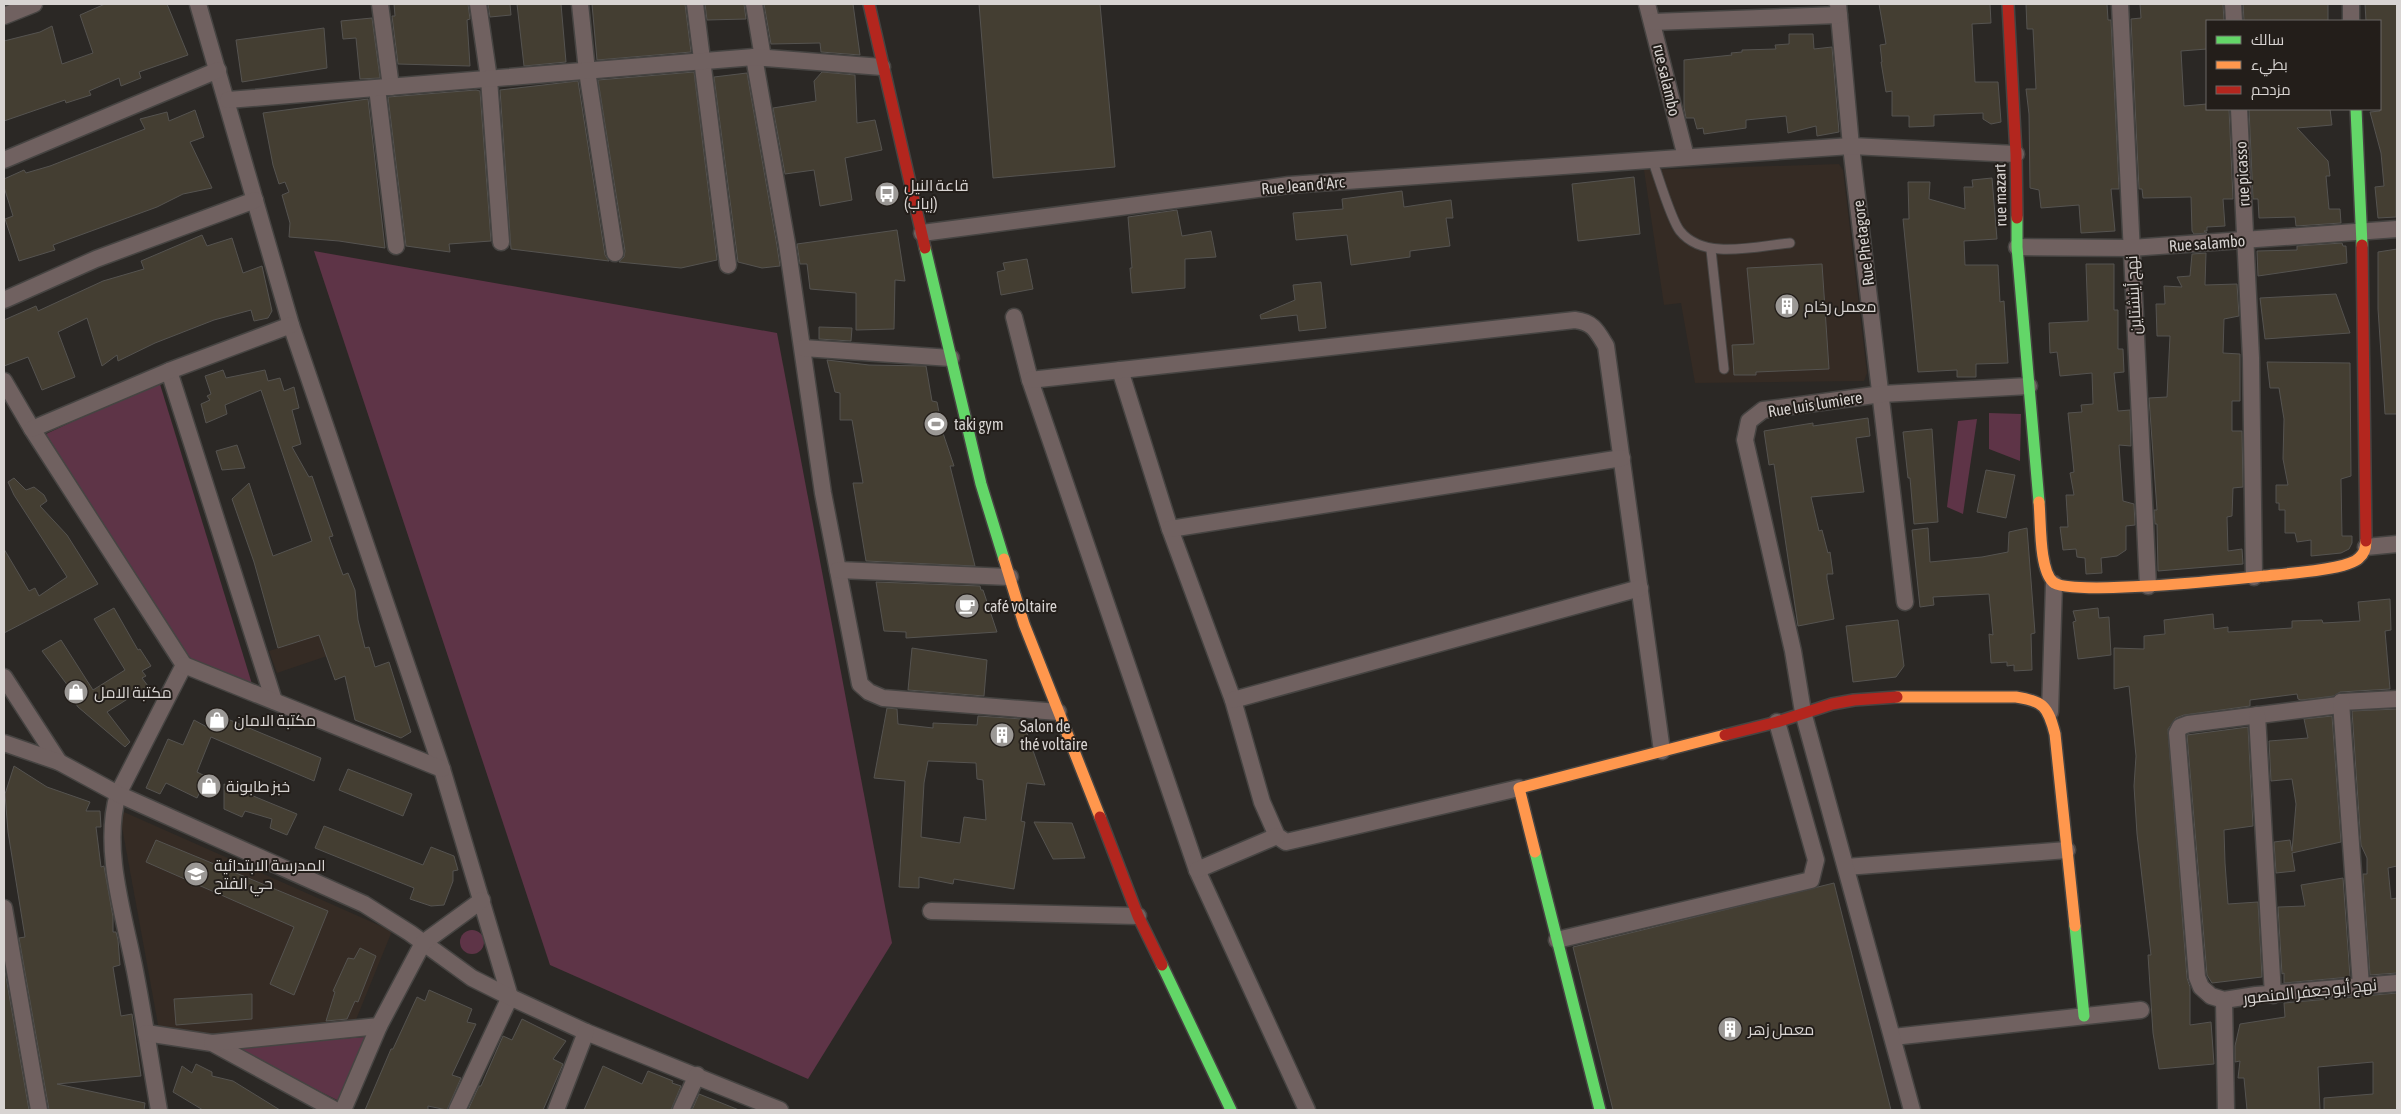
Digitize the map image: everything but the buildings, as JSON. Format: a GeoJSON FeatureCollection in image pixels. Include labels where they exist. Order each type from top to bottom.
{"type":"FeatureCollection","features":[{"type":"Feature","properties":{"kind":"street"},"geometry":{"type":"LineString","coordinates":[[4,16],[34,4]]}},
{"type":"Feature","properties":{"kind":"street"},"geometry":{"type":"LineString","coordinates":[[198,4],[228,100],[291,325],[442,768],[510,997],[457,1110]]}},
{"type":"Feature","properties":{"kind":"street"},"geometry":{"type":"LineString","coordinates":[[380,4],[384,88],[396,246]]}},
{"type":"Feature","properties":{"kind":"street"},"geometry":{"type":"LineString","coordinates":[[478,4],[488,79],[501,242]]}},
{"type":"Feature","properties":{"kind":"street"},"geometry":{"type":"LineString","coordinates":[[580,4],[587,71],[615,253]]}},
{"type":"Feature","properties":{"kind":"street"},"geometry":{"type":"LineString","coordinates":[[695,4],[728,265]]}},
{"type":"Feature","properties":{"kind":"street"},"geometry":{"type":"LineString","coordinates":[[754,4],[759,58],[823,493],[860,684],[869,692],[883,698],[1058,712]]}},
{"type":"Feature","properties":{"kind":"street"},"geometry":{"type":"LineString","coordinates":[[870,4],[882,66],[981,484],[1024,624],[1138,916],[1231,1110]]}},
{"type":"Feature","properties":{"kind":"street","name":"rue salambo"},"geometry":{"type":"LineString","coordinates":[[1647,4],[1654,22],[1686,157]]}},
{"type":"Feature","properties":{"kind":"street","name":"rue mazart"},"geometry":{"type":"LineString","coordinates":[[2008,4],[2016,154],[2017,247],[2045,572],[2054,584]]}},
{"type":"Feature","properties":{"kind":"street","name":"نهج أينشتاين"},"geometry":{"type":"LineString","coordinates":[[2120,4],[2130,248],[2148,586]]}},
{"type":"Feature","properties":{"kind":"street"},"geometry":{"type":"LineString","coordinates":[[2233,4],[2234,20]]}},
{"type":"Feature","properties":{"kind":"street"},"geometry":{"type":"LineString","coordinates":[[2350,4],[2351,20]]}},
{"type":"Feature","properties":{"kind":"street"},"geometry":{"type":"LineString","coordinates":[[1654,22],[1839,10]]}},
{"type":"Feature","properties":{"kind":"street","name":"Rue Phetagore"},"geometry":{"type":"LineString","coordinates":[[1839,10],[1852,146],[1905,602]]}},
{"type":"Feature","properties":{"kind":"street"},"geometry":{"type":"LineString","coordinates":[[228,100],[759,58],[882,66]]}},
{"type":"Feature","properties":{"kind":"street"},"geometry":{"type":"LineString","coordinates":[[4,160],[218,70]]}},
{"type":"Feature","properties":{"kind":"street","name":"rue picasso"},"geometry":{"type":"LineString","coordinates":[[2239,110],[2251,358],[2254,577]]}},
{"type":"Feature","properties":{"kind":"street"},"geometry":{"type":"LineString","coordinates":[[2084,1016],[2054,734],[2050,712],[2054,584],[2068,588],[2148,586],[2254,577],[2345,566],[2359,559],[2366,546],[2362,233],[2356,110]]}},
{"type":"Feature","properties":{"kind":"street","name":"Rue Jean d'Arc"},"geometry":{"type":"LineString","coordinates":[[922,234],[1289,185],[1852,146],[2016,154]]}},
{"type":"Feature","properties":{"kind":"street"},"geometry":{"type":"LineString","coordinates":[[4,300],[96,260],[255,200]]}},
{"type":"Feature","properties":{"kind":"street","name":"Rue salambo"},"geometry":{"type":"LineString","coordinates":[[2017,247],[2130,248],[2362,233],[2397,229]]}},
{"type":"Feature","properties":{"kind":"street"},"geometry":{"type":"LineString","coordinates":[[1014,317],[1030,380],[1197,870],[1307,1110]]}},
{"type":"Feature","properties":{"kind":"street"},"geometry":{"type":"LineString","coordinates":[[1030,380],[1575,320],[1587,321],[1595,328],[1606,346],[1662,752]]}},
{"type":"Feature","properties":{"kind":"street"},"geometry":{"type":"LineString","coordinates":[[32,429],[169,371],[291,325]]}},
{"type":"Feature","properties":{"kind":"street"},"geometry":{"type":"LineString","coordinates":[[803,348],[951,358]]}},
{"type":"Feature","properties":{"kind":"street"},"geometry":{"type":"LineString","coordinates":[[1120,370],[1170,529],[1232,700],[1262,802],[1277,836],[1286,842],[1519,788],[1777,722],[1803,712],[1866,698],[2016,698],[2038,700],[2050,712]]}},
{"type":"Feature","properties":{"kind":"street"},"geometry":{"type":"LineString","coordinates":[[169,371],[274,701]]}},
{"type":"Feature","properties":{"kind":"street"},"geometry":{"type":"LineString","coordinates":[[4,381],[32,429],[184,665],[442,768]]}},
{"type":"Feature","properties":{"kind":"street","name":"Rue luis lumiere"},"geometry":{"type":"LineString","coordinates":[[1912,1110],[1803,712],[1793,651],[1745,440],[1749,422],[1763,410],[1882,394],[2029,386]]}},
{"type":"Feature","properties":{"kind":"street"},"geometry":{"type":"LineString","coordinates":[[1170,529],[1622,458]]}},
{"type":"Feature","properties":{"kind":"street"},"geometry":{"type":"LineString","coordinates":[[2366,546],[2397,544]]}},
{"type":"Feature","properties":{"kind":"street"},"geometry":{"type":"LineString","coordinates":[[838,570],[1010,577]]}},
{"type":"Feature","properties":{"kind":"street"},"geometry":{"type":"LineString","coordinates":[[1232,700],[1640,588]]}},
{"type":"Feature","properties":{"kind":"street"},"geometry":{"type":"LineString","coordinates":[[159,1110],[120,898],[111,837],[118,794],[184,665]]}},
{"type":"Feature","properties":{"kind":"street"},"geometry":{"type":"LineString","coordinates":[[4,677],[60,762]]}},
{"type":"Feature","properties":{"kind":"street"},"geometry":{"type":"LineString","coordinates":[[2226,1110],[2224,1000],[2211,996],[2201,987],[2197,976],[2177,733],[2180,727],[2188,724],[2339,705],[2341,702],[2397,699]]}},
{"type":"Feature","properties":{"kind":"street"},"geometry":{"type":"LineString","coordinates":[[2341,702],[2346,801],[2361,986]]}},
{"type":"Feature","properties":{"kind":"street"},"geometry":{"type":"LineString","coordinates":[[2257,715],[2273,995]]}},
{"type":"Feature","properties":{"kind":"street"},"geometry":{"type":"LineString","coordinates":[[1557,940],[1811,880],[1816,860],[1777,722]]}},
{"type":"Feature","properties":{"kind":"street"},"geometry":{"type":"LineString","coordinates":[[6,747],[60,762],[118,794],[364,904],[472,978],[510,997],[586,1032],[697,1075],[780,1110]]}},
{"type":"Feature","properties":{"kind":"street"},"geometry":{"type":"LineString","coordinates":[[1519,788],[1600,1110]]}},
{"type":"Feature","properties":{"kind":"street"},"geometry":{"type":"LineString","coordinates":[[1197,870],[1277,836]]}},
{"type":"Feature","properties":{"kind":"street"},"geometry":{"type":"LineString","coordinates":[[1846,867],[2066,850]]}},
{"type":"Feature","properties":{"kind":"street"},"geometry":{"type":"LineString","coordinates":[[343,1110],[379,1026],[423,943],[482,900]]}},
{"type":"Feature","properties":{"kind":"street"},"geometry":{"type":"LineString","coordinates":[[4,908],[39,1110]]}},
{"type":"Feature","properties":{"kind":"street"},"geometry":{"type":"LineString","coordinates":[[932,911],[1138,916]]}},
{"type":"Feature","properties":{"kind":"street","name":"نهج أبو جعفر المنصور"},"geometry":{"type":"LineString","coordinates":[[2224,1000],[2397,982]]}},
{"type":"Feature","properties":{"kind":"street"},"geometry":{"type":"LineString","coordinates":[[1893,1038],[2141,1010]]}},
{"type":"Feature","properties":{"kind":"street"},"geometry":{"type":"LineString","coordinates":[[146,1033],[212,1043],[379,1026]]}},
{"type":"Feature","properties":{"kind":"street"},"geometry":{"type":"LineString","coordinates":[[556,1110],[586,1032]]}},
{"type":"Feature","properties":{"kind":"street"},"geometry":{"type":"LineString","coordinates":[[212,1043],[335,1110]]}},
{"type":"Feature","properties":{"kind":"street"},"geometry":{"type":"LineString","coordinates":[[681,1110],[697,1075]]}},
{"type":"Feature","properties":{"kind":"lane"},"geometry":{"type":"LineString","coordinates":[[1652,160],[1679,231],[1694,245],[1711,250],[1790,243]]}},
{"type":"Feature","properties":{"kind":"lane"},"geometry":{"type":"LineString","coordinates":[[1711,250],[1724,370]]}},
{"type":"Feature","properties":{"kind":"shaded area","name":"معمل رخام"},"geometry":{"type":"Polygon","coordinates":[[[1839,164],[1843,170],[1867,373],[1864,381],[1695,383],[1681,303],[1664,305],[1644,170],[1839,164]]]}},
{"type":"Feature","properties":{"kind":"shaded area"},"geometry":{"type":"Polygon","coordinates":[[[314,251],[777,333],[892,943],[808,1079],[550,965],[314,251]]]}},
{"type":"Feature","properties":{"kind":"shaded area"},"geometry":{"type":"Polygon","coordinates":[[[159,381],[252,684],[189,660],[46,434],[159,381]]]}},
{"type":"Feature","properties":{"kind":"shaded area"},"geometry":{"type":"Polygon","coordinates":[[[1989,413],[2021,414],[2020,461],[1989,449],[1989,413]]]}},
{"type":"Feature","properties":{"kind":"shaded area"},"geometry":{"type":"Polygon","coordinates":[[[1977,419],[1963,514],[1947,507],[1958,421],[1977,419]]]}},
{"type":"Feature","properties":{"kind":"shaded area"},"geometry":{"type":"Polygon","coordinates":[[[319,635],[327,656],[277,673],[269,651],[319,635]]]}},
{"type":"Feature","properties":{"kind":"shaded area","name":"المدرسة الابتدائية حي الفتح"},"geometry":{"type":"Polygon","coordinates":[[[124,812],[392,931],[353,1027],[193,1035],[159,1030],[120,816],[124,812]]]}},
{"type":"Feature","properties":{"kind":"shaded area"},"geometry":{"type":"Polygon","coordinates":[[[472,930],[481,933],[484,942],[481,951],[472,954],[463,951],[460,942],[463,933],[472,930]]]}},
{"type":"Feature","properties":{"kind":"shaded area"},"geometry":{"type":"Polygon","coordinates":[[[365,1037],[339,1101],[231,1047],[365,1037]]]}},
{"type":"Feature","properties":{"kind":"traffic: fast"},"geometry":{"type":"LineString","coordinates":[[2356,110],[2362,245]]}},
{"type":"Feature","properties":{"kind":"traffic: fast"},"geometry":{"type":"LineString","coordinates":[[2017,218],[2017,247],[2039,502]]}},
{"type":"Feature","properties":{"kind":"traffic: fast"},"geometry":{"type":"LineString","coordinates":[[925,248],[981,484],[1004,559]]}},
{"type":"Feature","properties":{"kind":"traffic: fast"},"geometry":{"type":"LineString","coordinates":[[1535,852],[1600,1110]]}},
{"type":"Feature","properties":{"kind":"traffic: fast"},"geometry":{"type":"LineString","coordinates":[[2075,926],[2084,1016]]}},
{"type":"Feature","properties":{"kind":"traffic: fast"},"geometry":{"type":"LineString","coordinates":[[1162,965],[1231,1110]]}},
{"type":"Feature","properties":{"kind":"traffic: slow"},"geometry":{"type":"LineString","coordinates":[[2039,502],[2045,567],[2048,576],[2053,582],[2065,586],[2088,588],[2153,586],[2314,571],[2342,566],[2359,558],[2365,548],[2366,541]]}},
{"type":"Feature","properties":{"kind":"traffic: slow"},"geometry":{"type":"LineString","coordinates":[[1004,559],[1024,624],[1100,817]]}},
{"type":"Feature","properties":{"kind":"traffic: slow"},"geometry":{"type":"LineString","coordinates":[[1897,697],[2016,697],[2039,703],[2047,711],[2055,734],[2075,926]]}},
{"type":"Feature","properties":{"kind":"traffic: slow"},"geometry":{"type":"LineString","coordinates":[[1535,852],[1519,788],[1725,735]]}},
{"type":"Feature","properties":{"kind":"traffic: jam"},"geometry":{"type":"LineString","coordinates":[[869,4],[925,248]]}},
{"type":"Feature","properties":{"kind":"traffic: jam"},"geometry":{"type":"LineString","coordinates":[[2008,4],[2016,154],[2017,218]]}},
{"type":"Feature","properties":{"kind":"traffic: jam"},"geometry":{"type":"LineString","coordinates":[[2362,245],[2366,541]]}},
{"type":"Feature","properties":{"kind":"traffic: jam"},"geometry":{"type":"LineString","coordinates":[[1725,735],[1777,722],[1832,704],[1854,700],[1897,697]]}},
{"type":"Feature","properties":{"kind":"traffic: jam"},"geometry":{"type":"LineString","coordinates":[[1100,817],[1138,916],[1162,965]]}},
{"type":"Feature","properties":{"kind":"place","name":"قاعة النيل (إياب)"},"geometry":{"type":"Point","coordinates":[887,194]}},
{"type":"Feature","properties":{"kind":"place","name":"معمل رخام"},"geometry":{"type":"Point","coordinates":[1787,306]}},
{"type":"Feature","properties":{"kind":"place","name":"taki gym"},"geometry":{"type":"Point","coordinates":[936,424]}},
{"type":"Feature","properties":{"kind":"place","name":"café voltaire"},"geometry":{"type":"Point","coordinates":[967,606]}},
{"type":"Feature","properties":{"kind":"place","name":"مكتبة الامل"},"geometry":{"type":"Point","coordinates":[76,692]}},
{"type":"Feature","properties":{"kind":"place","name":"مكتبة الامان"},"geometry":{"type":"Point","coordinates":[217,720]}},
{"type":"Feature","properties":{"kind":"place","name":"Salon de thé voltaire"},"geometry":{"type":"Point","coordinates":[1002,735]}},
{"type":"Feature","properties":{"kind":"place","name":"خبز طابونة"},"geometry":{"type":"Point","coordinates":[209,786]}},
{"type":"Feature","properties":{"kind":"place","name":"المدرسة الابتدائية حي الفتح"},"geometry":{"type":"Point","coordinates":[196,874]}},
{"type":"Feature","properties":{"kind":"place","name":"معمل زهر"},"geometry":{"type":"Point","coordinates":[1730,1029]}}]}
